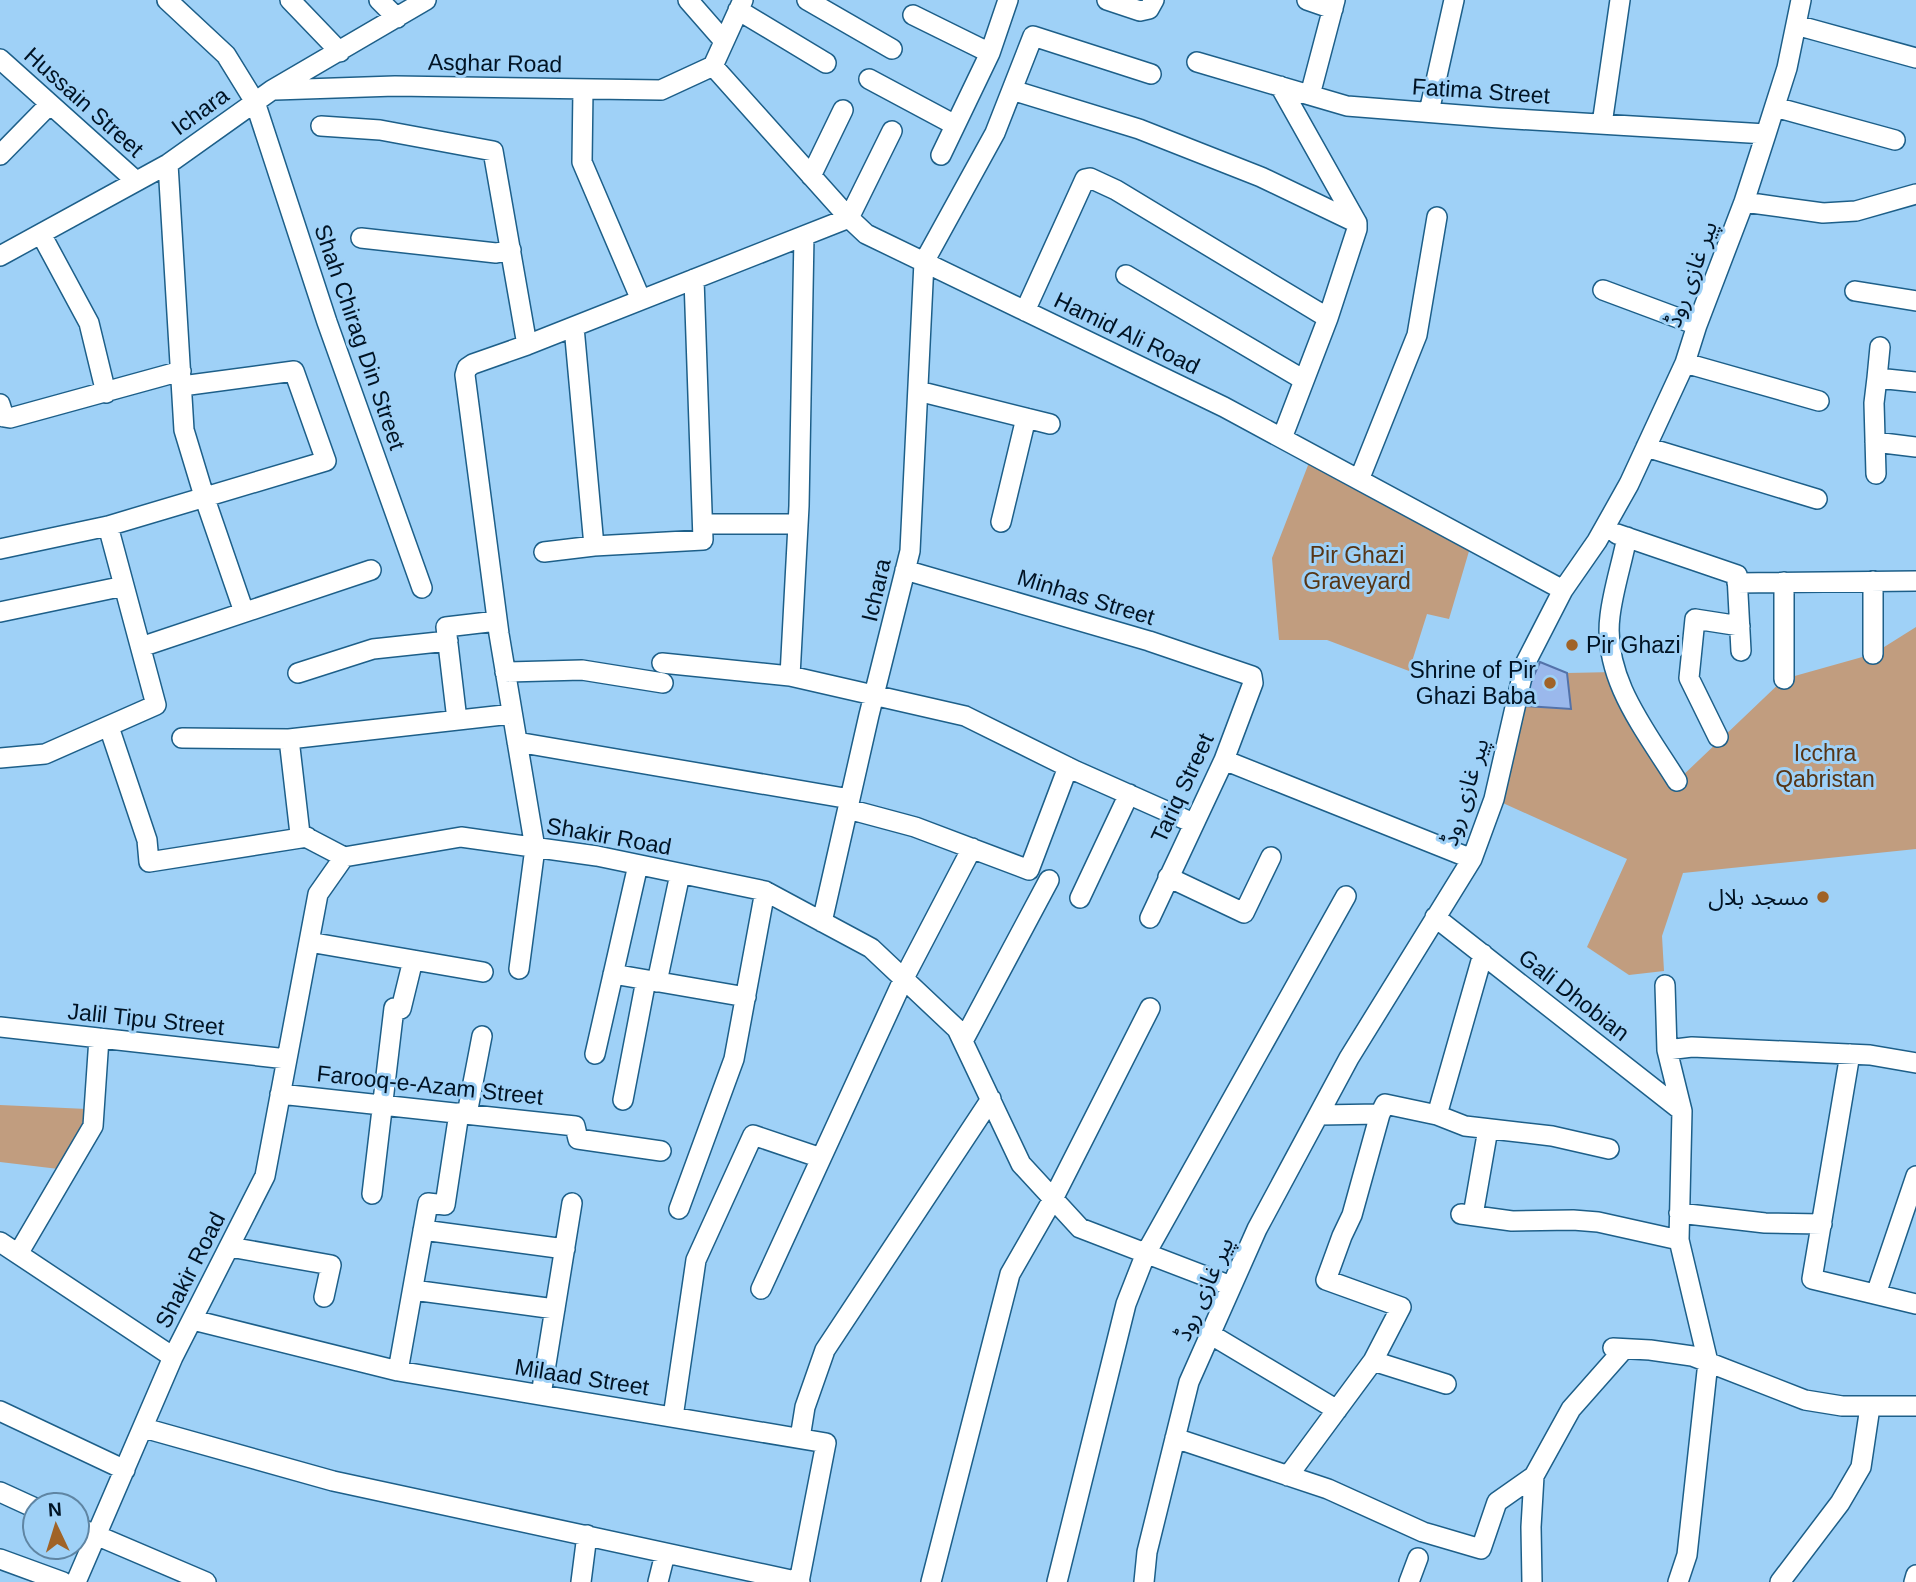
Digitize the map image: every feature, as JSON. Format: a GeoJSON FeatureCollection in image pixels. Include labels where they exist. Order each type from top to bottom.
{"type":"FeatureCollection","features":[{"type":"Feature","properties":{"kind":"street","name":"Shah Chirag Din Street"},"geometry":{"type":"LineString","coordinates":[[167,0],[226,55],[255,102],[327,321],[422,588]]}},
{"type":"Feature","properties":{"kind":"street"},"geometry":{"type":"LineString","coordinates":[[290,0],[340,52]]}},
{"type":"Feature","properties":{"kind":"street"},"geometry":{"type":"LineString","coordinates":[[379,0],[397,18]]}},
{"type":"Feature","properties":{"kind":"street","name":"Ichara"},"geometry":{"type":"LineString","coordinates":[[0,256],[168,164],[272,90],[426,0]]}},
{"type":"Feature","properties":{"kind":"street"},"geometry":{"type":"LineString","coordinates":[[688,0],[723,40]]}},
{"type":"Feature","properties":{"kind":"street"},"geometry":{"type":"LineString","coordinates":[[807,0],[892,49]]}},
{"type":"Feature","properties":{"kind":"street"},"geometry":{"type":"LineString","coordinates":[[941,155],[990,53],[1008,0]]}},
{"type":"Feature","properties":{"kind":"street"},"geometry":{"type":"LineString","coordinates":[[1107,0],[1140,11],[1149,9],[1154,0]]}},
{"type":"Feature","properties":{"kind":"street"},"geometry":{"type":"LineString","coordinates":[[1307,0],[1334,4],[1310,95]]}},
{"type":"Feature","properties":{"kind":"street"},"geometry":{"type":"LineString","coordinates":[[1429,112],[1454,0]]}},
{"type":"Feature","properties":{"kind":"street"},"geometry":{"type":"LineString","coordinates":[[1602,124],[1620,0]]}},
{"type":"Feature","properties":{"kind":"street","name":"پیر غازی روڈ"},"geometry":{"type":"LineString","coordinates":[[1144,1582],[1147,1552],[1189,1382],[1257,1229],[1349,1058],[1472,859],[1494,799],[1525,664],[1563,590],[1629,484],[1685,363],[1696,325],[1744,202],[1775,107],[1787,68],[1801,0]]}},
{"type":"Feature","properties":{"kind":"street"},"geometry":{"type":"LineString","coordinates":[[713,66],[741,5],[826,63]]}},
{"type":"Feature","properties":{"kind":"street"},"geometry":{"type":"LineString","coordinates":[[910,7],[990,53]]}},
{"type":"Feature","properties":{"kind":"street"},"geometry":{"type":"LineString","coordinates":[[1796,24],[1916,58]]}},
{"type":"Feature","properties":{"kind":"street"},"geometry":{"type":"LineString","coordinates":[[924,262],[995,133],[1032,36],[1151,75]]}},
{"type":"Feature","properties":{"kind":"street","name":"Hussain Street"},"geometry":{"type":"LineString","coordinates":[[0,60],[136,181]]}},
{"type":"Feature","properties":{"kind":"street","name":"Fatima Street"},"geometry":{"type":"LineString","coordinates":[[1197,62],[1347,106],[1766,134]]}},
{"type":"Feature","properties":{"kind":"street","name":"Asghar Road"},"geometry":{"type":"LineString","coordinates":[[272,90],[395,86],[661,90],[713,66]]}},
{"type":"Feature","properties":{"kind":"street","name":"Hamid Ali Road"},"geometry":{"type":"LineString","coordinates":[[713,66],[866,234],[1224,407],[1563,590]]}},
{"type":"Feature","properties":{"kind":"street"},"geometry":{"type":"LineString","coordinates":[[869,79],[955,125]]}},
{"type":"Feature","properties":{"kind":"street"},"geometry":{"type":"LineString","coordinates":[[1280,86],[1357,223],[1328,318],[1282,438]]}},
{"type":"Feature","properties":{"kind":"street"},"geometry":{"type":"LineString","coordinates":[[583,89],[582,162],[641,300]]}},
{"type":"Feature","properties":{"kind":"street"},"geometry":{"type":"LineString","coordinates":[[1012,90],[1139,129],[1261,177],[1357,223]]}},
{"type":"Feature","properties":{"kind":"street"},"geometry":{"type":"LineString","coordinates":[[0,155],[50,104]]}},
{"type":"Feature","properties":{"kind":"street"},"geometry":{"type":"LineString","coordinates":[[1775,107],[1895,140]]}},
{"type":"Feature","properties":{"kind":"street"},"geometry":{"type":"LineString","coordinates":[[811,176],[843,110]]}},
{"type":"Feature","properties":{"kind":"street"},"geometry":{"type":"LineString","coordinates":[[321,126],[380,130],[493,151],[527,345]]}},
{"type":"Feature","properties":{"kind":"street"},"geometry":{"type":"LineString","coordinates":[[519,969],[536,848],[497,621],[465,375],[467,368],[473,363],[527,345],[849,218],[892,131]]}},
{"type":"Feature","properties":{"kind":"street"},"geometry":{"type":"LineString","coordinates":[[168,164],[184,430],[244,612]]}},
{"type":"Feature","properties":{"kind":"street"},"geometry":{"type":"LineString","coordinates":[[1025,311],[1087,178],[1116,190],[1328,318]]}},
{"type":"Feature","properties":{"kind":"street"},"geometry":{"type":"LineString","coordinates":[[1744,202],[1823,213],[1856,211],[1916,194]]}},
{"type":"Feature","properties":{"kind":"street"},"geometry":{"type":"LineString","coordinates":[[1359,480],[1417,335],[1437,217]]}},
{"type":"Feature","properties":{"kind":"street"},"geometry":{"type":"LineString","coordinates":[[41,234],[89,323],[106,393]]}},
{"type":"Feature","properties":{"kind":"street"},"geometry":{"type":"LineString","coordinates":[[790,676],[798,524],[804,236]]}},
{"type":"Feature","properties":{"kind":"street"},"geometry":{"type":"LineString","coordinates":[[361,238],[496,253],[510,250]]}},
{"type":"Feature","properties":{"kind":"street","name":"Ichara"},"geometry":{"type":"LineString","coordinates":[[822,922],[910,551],[924,262]]}},
{"type":"Feature","properties":{"kind":"street"},"geometry":{"type":"LineString","coordinates":[[1126,275],[1304,380]]}},
{"type":"Feature","properties":{"kind":"street"},"geometry":{"type":"LineString","coordinates":[[544,552],[594,546],[703,540],[694,279]]}},
{"type":"Feature","properties":{"kind":"street"},"geometry":{"type":"LineString","coordinates":[[1603,290],[1696,325]]}},
{"type":"Feature","properties":{"kind":"street"},"geometry":{"type":"LineString","coordinates":[[1855,291],[1916,301]]}},
{"type":"Feature","properties":{"kind":"street"},"geometry":{"type":"LineString","coordinates":[[573,327],[594,546]]}},
{"type":"Feature","properties":{"kind":"street"},"geometry":{"type":"LineString","coordinates":[[1876,474],[1874,403],[1881,347]]}},
{"type":"Feature","properties":{"kind":"street"},"geometry":{"type":"LineString","coordinates":[[1685,363],[1819,401]]}},
{"type":"Feature","properties":{"kind":"street"},"geometry":{"type":"LineString","coordinates":[[0,404],[4,417],[10,418],[106,393],[182,379],[294,371],[326,461],[108,526],[0,549]]}},
{"type":"Feature","properties":{"kind":"street"},"geometry":{"type":"LineString","coordinates":[[1877,378],[1916,382]]}},
{"type":"Feature","properties":{"kind":"street"},"geometry":{"type":"LineString","coordinates":[[918,391],[1050,424]]}},
{"type":"Feature","properties":{"kind":"street"},"geometry":{"type":"LineString","coordinates":[[1001,522],[1026,418]]}},
{"type":"Feature","properties":{"kind":"street"},"geometry":{"type":"LineString","coordinates":[[1875,442],[1916,447]]}},
{"type":"Feature","properties":{"kind":"street"},"geometry":{"type":"LineString","coordinates":[[1646,447],[1817,499]]}},
{"type":"Feature","properties":{"kind":"street"},"geometry":{"type":"LineString","coordinates":[[703,524],[798,524]]}},
{"type":"Feature","properties":{"kind":"street"},"geometry":{"type":"LineString","coordinates":[[0,758],[46,754],[156,705],[108,526]]}},
{"type":"Feature","properties":{"kind":"street"},"geometry":{"type":"LineString","coordinates":[[1603,529],[1737,575],[1741,651]]}},
{"type":"Feature","properties":{"kind":"street"},"geometry":{"type":"LineString","coordinates":[[1627,537],[1610,618],[1612,663],[1631,708],[1677,781]]}},
{"type":"Feature","properties":{"kind":"street"},"geometry":{"type":"LineString","coordinates":[[141,648],[371,570]]}},
{"type":"Feature","properties":{"kind":"street","name":"Minhas Street"},"geometry":{"type":"LineString","coordinates":[[905,570],[1149,641],[1252,676]]}},
{"type":"Feature","properties":{"kind":"street"},"geometry":{"type":"LineString","coordinates":[[1872,581],[1873,654]]}},
{"type":"Feature","properties":{"kind":"street"},"geometry":{"type":"LineString","coordinates":[[1738,583],[1916,581]]}},
{"type":"Feature","properties":{"kind":"street"},"geometry":{"type":"LineString","coordinates":[[1784,582],[1784,679]]}},
{"type":"Feature","properties":{"kind":"street"},"geometry":{"type":"LineString","coordinates":[[0,612],[124,586]]}},
{"type":"Feature","properties":{"kind":"street"},"geometry":{"type":"LineString","coordinates":[[1718,737],[1689,678],[1695,619],[1740,626]]}},
{"type":"Feature","properties":{"kind":"street"},"geometry":{"type":"LineString","coordinates":[[457,720],[446,627],[497,621]]}},
{"type":"Feature","properties":{"kind":"street"},"geometry":{"type":"LineString","coordinates":[[298,673],[373,649],[448,641]]}},
{"type":"Feature","properties":{"kind":"street"},"geometry":{"type":"LineString","coordinates":[[505,672],[582,670],[790,676],[874,694],[965,716],[1068,767],[1193,823]]}},
{"type":"Feature","properties":{"kind":"street","name":"Tariq Street"},"geometry":{"type":"LineString","coordinates":[[1150,918],[1224,761],[1253,683],[1252,676]]}},
{"type":"Feature","properties":{"kind":"street"},"geometry":{"type":"LineString","coordinates":[[182,738],[289,739],[512,714]]}},
{"type":"Feature","properties":{"kind":"street"},"geometry":{"type":"LineString","coordinates":[[109,727],[147,840],[149,862],[307,838]]}},
{"type":"Feature","properties":{"kind":"street"},"geometry":{"type":"LineString","coordinates":[[289,739],[300,834],[344,858]]}},
{"type":"Feature","properties":{"kind":"street"},"geometry":{"type":"LineString","coordinates":[[517,742],[849,804],[1029,870],[1068,767]]}},
{"type":"Feature","properties":{"kind":"street"},"geometry":{"type":"LineString","coordinates":[[1224,761],[1472,859]]}},
{"type":"Feature","properties":{"kind":"street"},"geometry":{"type":"LineString","coordinates":[[1080,898],[1129,794]]}},
{"type":"Feature","properties":{"kind":"street","name":"Shakir Road"},"geometry":{"type":"LineString","coordinates":[[76,1582],[173,1357],[265,1177],[318,894],[344,858],[461,837],[597,856],[765,891],[871,948],[957,1029],[1021,1164],[1080,1228],[1231,1286]]}},
{"type":"Feature","properties":{"kind":"street"},"geometry":{"type":"LineString","coordinates":[[761,1289],[904,978],[972,848]]}},
{"type":"Feature","properties":{"kind":"street"},"geometry":{"type":"LineString","coordinates":[[1168,877],[1244,913],[1271,857]]}},
{"type":"Feature","properties":{"kind":"street"},"geometry":{"type":"LineString","coordinates":[[595,1054],[638,865]]}},
{"type":"Feature","properties":{"kind":"street"},"geometry":{"type":"LineString","coordinates":[[624,1100],[651,981],[680,874]]}},
{"type":"Feature","properties":{"kind":"street"},"geometry":{"type":"LineString","coordinates":[[963,1041],[1049,880]]}},
{"type":"Feature","properties":{"kind":"street"},"geometry":{"type":"LineString","coordinates":[[679,1209],[734,1059],[765,891]]}},
{"type":"Feature","properties":{"kind":"street"},"geometry":{"type":"LineString","coordinates":[[1057,1582],[1126,1304],[1146,1253],[1346,896]]}},
{"type":"Feature","properties":{"kind":"street","name":"Gali Dhobian"},"geometry":{"type":"LineString","coordinates":[[1435,917],[1682,1111]]}},
{"type":"Feature","properties":{"kind":"street"},"geometry":{"type":"LineString","coordinates":[[309,942],[483,972]]}},
{"type":"Feature","properties":{"kind":"street"},"geometry":{"type":"LineString","coordinates":[[1437,1115],[1483,954]]}},
{"type":"Feature","properties":{"kind":"street"},"geometry":{"type":"LineString","coordinates":[[372,1194],[394,1008],[401,1009],[413,960]]}},
{"type":"Feature","properties":{"kind":"street"},"geometry":{"type":"LineString","coordinates":[[613,974],[746,997]]}},
{"type":"Feature","properties":{"kind":"street"},"geometry":{"type":"LineString","coordinates":[[1665,985],[1667,1050],[1682,1111],[1679,1240],[1708,1362],[1687,1555],[1678,1582]]}},
{"type":"Feature","properties":{"kind":"street"},"geometry":{"type":"LineString","coordinates":[[931,1582],[1010,1273],[1053,1199],[1150,1008]]}},
{"type":"Feature","properties":{"kind":"street","name":"Jalil Tipu Street"},"geometry":{"type":"LineString","coordinates":[[0,1027],[287,1059]]}},
{"type":"Feature","properties":{"kind":"street"},"geometry":{"type":"LineString","coordinates":[[398,1371],[428,1203],[444,1205],[482,1036]]}},
{"type":"Feature","properties":{"kind":"street"},"geometry":{"type":"LineString","coordinates":[[18,1254],[93,1126],[99,1038]]}},
{"type":"Feature","properties":{"kind":"street"},"geometry":{"type":"LineString","coordinates":[[1667,1050],[1692,1047],[1850,1054],[1916,1063]]}},
{"type":"Feature","properties":{"kind":"street"},"geometry":{"type":"LineString","coordinates":[[1850,1054],[1812,1279],[1916,1304]]}},
{"type":"Feature","properties":{"kind":"street","name":"Farooq-e-Azam Street"},"geometry":{"type":"LineString","coordinates":[[280,1094],[575,1126],[579,1139],[661,1151]]}},
{"type":"Feature","properties":{"kind":"street"},"geometry":{"type":"LineString","coordinates":[[800,1438],[805,1407],[825,1350],[991,1099]]}},
{"type":"Feature","properties":{"kind":"street"},"geometry":{"type":"LineString","coordinates":[[1288,1476],[1373,1361],[1401,1307],[1326,1280],[1352,1216],[1385,1104],[1437,1115],[1465,1126],[1552,1136],[1609,1149]]}},
{"type":"Feature","properties":{"kind":"street"},"geometry":{"type":"LineString","coordinates":[[1320,1115],[1380,1114]]}},
{"type":"Feature","properties":{"kind":"street"},"geometry":{"type":"LineString","coordinates":[[1488,1129],[1467,1214],[1512,1221],[1598,1222],[1679,1240]]}},
{"type":"Feature","properties":{"kind":"street"},"geometry":{"type":"LineString","coordinates":[[673,1417],[696,1260],[752,1135],[821,1157]]}},
{"type":"Feature","properties":{"kind":"street"},"geometry":{"type":"LineString","coordinates":[[1876,1294],[1916,1176]]}},
{"type":"Feature","properties":{"kind":"street"},"geometry":{"type":"LineString","coordinates":[[541,1395],[572,1203]]}},
{"type":"Feature","properties":{"kind":"street"},"geometry":{"type":"LineString","coordinates":[[1679,1213],[1765,1223],[1822,1224]]}},
{"type":"Feature","properties":{"kind":"street"},"geometry":{"type":"LineString","coordinates":[[423,1230],[565,1249]]}},
{"type":"Feature","properties":{"kind":"street"},"geometry":{"type":"LineString","coordinates":[[0,1242],[173,1357]]}},
{"type":"Feature","properties":{"kind":"street"},"geometry":{"type":"LineString","coordinates":[[230,1247],[331,1265],[324,1297]]}},
{"type":"Feature","properties":{"kind":"street"},"geometry":{"type":"LineString","coordinates":[[413,1290],[555,1309]]}},
{"type":"Feature","properties":{"kind":"street","name":"Milaad Street"},"geometry":{"type":"LineString","coordinates":[[193,1320],[398,1371],[826,1443],[799,1582]]}},
{"type":"Feature","properties":{"kind":"street"},"geometry":{"type":"LineString","coordinates":[[1210,1334],[1337,1409]]}},
{"type":"Feature","properties":{"kind":"street"},"geometry":{"type":"LineString","coordinates":[[1175,1438],[1328,1489],[1423,1532],[1481,1549],[1497,1502],[1534,1476],[1572,1409],[1616,1348],[1692,1356],[1805,1400],[1842,1406],[1916,1406]]}},
{"type":"Feature","properties":{"kind":"street"},"geometry":{"type":"LineString","coordinates":[[1373,1361],[1446,1384]]}},
{"type":"Feature","properties":{"kind":"street"},"geometry":{"type":"LineString","coordinates":[[1780,1582],[1840,1503],[1861,1467],[1870,1407]]}},
{"type":"Feature","properties":{"kind":"street"},"geometry":{"type":"LineString","coordinates":[[0,1411],[125,1470]]}},
{"type":"Feature","properties":{"kind":"street"},"geometry":{"type":"LineString","coordinates":[[144,1427],[332,1481],[587,1535],[665,1554],[725,1574],[799,1582]]}},
{"type":"Feature","properties":{"kind":"street"},"geometry":{"type":"LineString","coordinates":[[1532,1582],[1534,1476]]}},
{"type":"Feature","properties":{"kind":"street"},"geometry":{"type":"LineString","coordinates":[[0,1492],[21,1502]]}},
{"type":"Feature","properties":{"kind":"street"},"geometry":{"type":"LineString","coordinates":[[91,1533],[184,1578],[206,1582]]}},
{"type":"Feature","properties":{"kind":"street"},"geometry":{"type":"LineString","coordinates":[[581,1582],[587,1535]]}},
{"type":"Feature","properties":{"kind":"street"},"geometry":{"type":"LineString","coordinates":[[658,1582],[665,1554]]}},
{"type":"Feature","properties":{"kind":"street"},"geometry":{"type":"LineString","coordinates":[[1409,1582],[1418,1558]]}},
{"type":"Feature","properties":{"kind":"street"},"geometry":{"type":"LineString","coordinates":[[0,1559],[63,1582]]}},
{"type":"Feature","properties":{"kind":"street"},"geometry":{"type":"LineString","coordinates":[[1914,1582],[1916,1575]]}},
{"type":"Feature","properties":{"kind":"green space","name":"Pir Ghazi Graveyard"},"geometry":{"type":"Polygon","coordinates":[[[1312,455],[1472,541],[1449,619],[1427,614],[1409,671],[1327,640],[1279,640],[1272,558],[1312,455]]]}},
{"type":"Feature","properties":{"kind":"green space","name":"Icchra Qabristan"},"geometry":{"type":"Polygon","coordinates":[[[1916,627],[1916,849],[1683,873],[1662,936],[1664,971],[1629,975],[1587,947],[1627,859],[1494,799],[1513,706],[1571,709],[1567,673],[1615,672],[1678,780],[1784,679],[1873,654],[1916,627]]]}},
{"type":"Feature","properties":{"kind":"green space"},"geometry":{"type":"Polygon","coordinates":[[[0,1105],[87,1109],[67,1170],[0,1162],[0,1105]]]}},
{"type":"Feature","properties":{"kind":"building","name":"Shrine of Pir Ghazi Baba"},"geometry":{"type":"Polygon","coordinates":[[[1540,662],[1567,673],[1571,709],[1526,706],[1526,693],[1540,662]]]}},
{"type":"Feature","properties":{"kind":"place","name":"Pir Ghazi"},"geometry":{"type":"Point","coordinates":[1572,645]}},
{"type":"Feature","properties":{"kind":"place","name":"Shrine of Pir Ghazi Baba"},"geometry":{"type":"Point","coordinates":[1550,683]}},
{"type":"Feature","properties":{"kind":"place","name":"مسجد بلال"},"geometry":{"type":"Point","coordinates":[1823,897]}}]}
